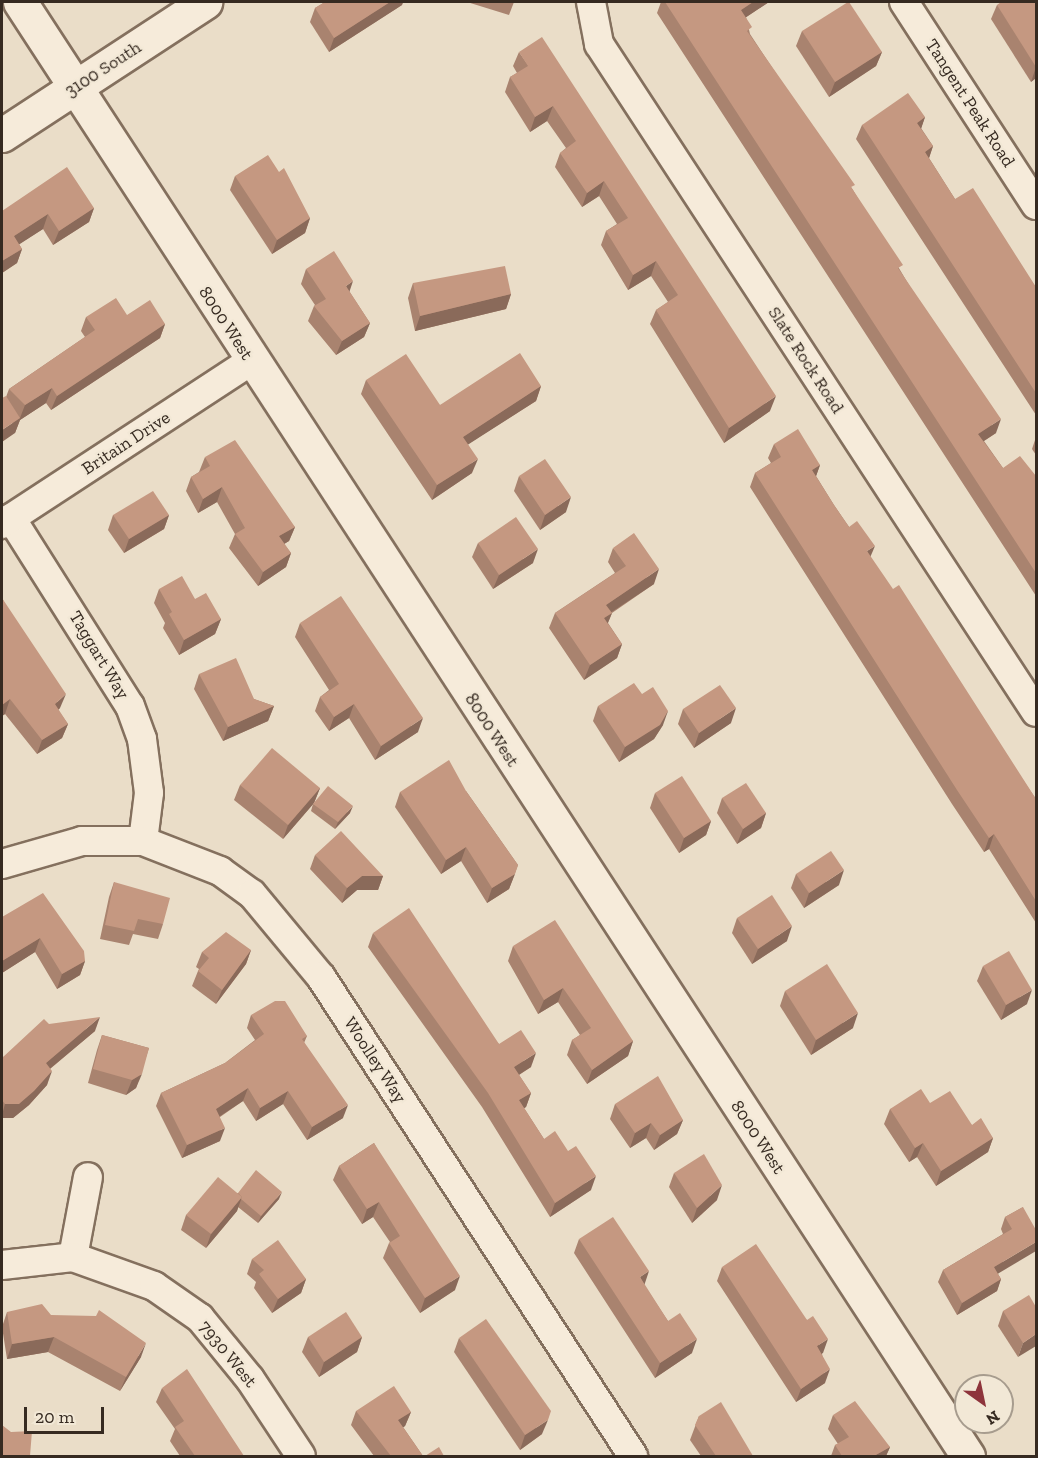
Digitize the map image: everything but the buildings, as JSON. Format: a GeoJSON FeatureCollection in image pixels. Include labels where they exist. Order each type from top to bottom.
{"type":"FeatureCollection","features":[{"type":"Feature","properties":{"kind":"street","name":"8000 West"},"geometry":{"type":"LineString","coordinates":[[20,2],[251,361],[968,1456]]}},
{"type":"Feature","properties":{"kind":"street","name":"3100 South"},"geometry":{"type":"LineString","coordinates":[[2,135],[205,2]]}},
{"type":"Feature","properties":{"kind":"street","name":"Slate Rock Road"},"geometry":{"type":"LineString","coordinates":[[591,2],[599,44],[1036,712]]}},
{"type":"Feature","properties":{"kind":"street","name":"Tangent Peak Road"},"geometry":{"type":"LineString","coordinates":[[904,2],[1036,206]]}},
{"type":"Feature","properties":{"kind":"street","name":"Britain Drive"},"geometry":{"type":"LineString","coordinates":[[6,521],[251,361]]}},
{"type":"Feature","properties":{"kind":"street","name":"Taggart Way"},"geometry":{"type":"LineString","coordinates":[[6,521],[130,706],[142,739],[149,793],[143,841]]}},
{"type":"Feature","properties":{"kind":"street","name":"Woolley Way"},"geometry":{"type":"LineString","coordinates":[[2,864],[82,841],[143,841],[220,871],[278,920],[321,977],[633,1456]]}},
{"type":"Feature","properties":{"kind":"street"},"geometry":{"type":"LineString","coordinates":[[2,1264],[73,1257],[88,1177]]}},
{"type":"Feature","properties":{"kind":"street","name":"7930 West"},"geometry":{"type":"LineString","coordinates":[[73,1257],[154,1286],[200,1318],[250,1379],[301,1456]]}}]}
